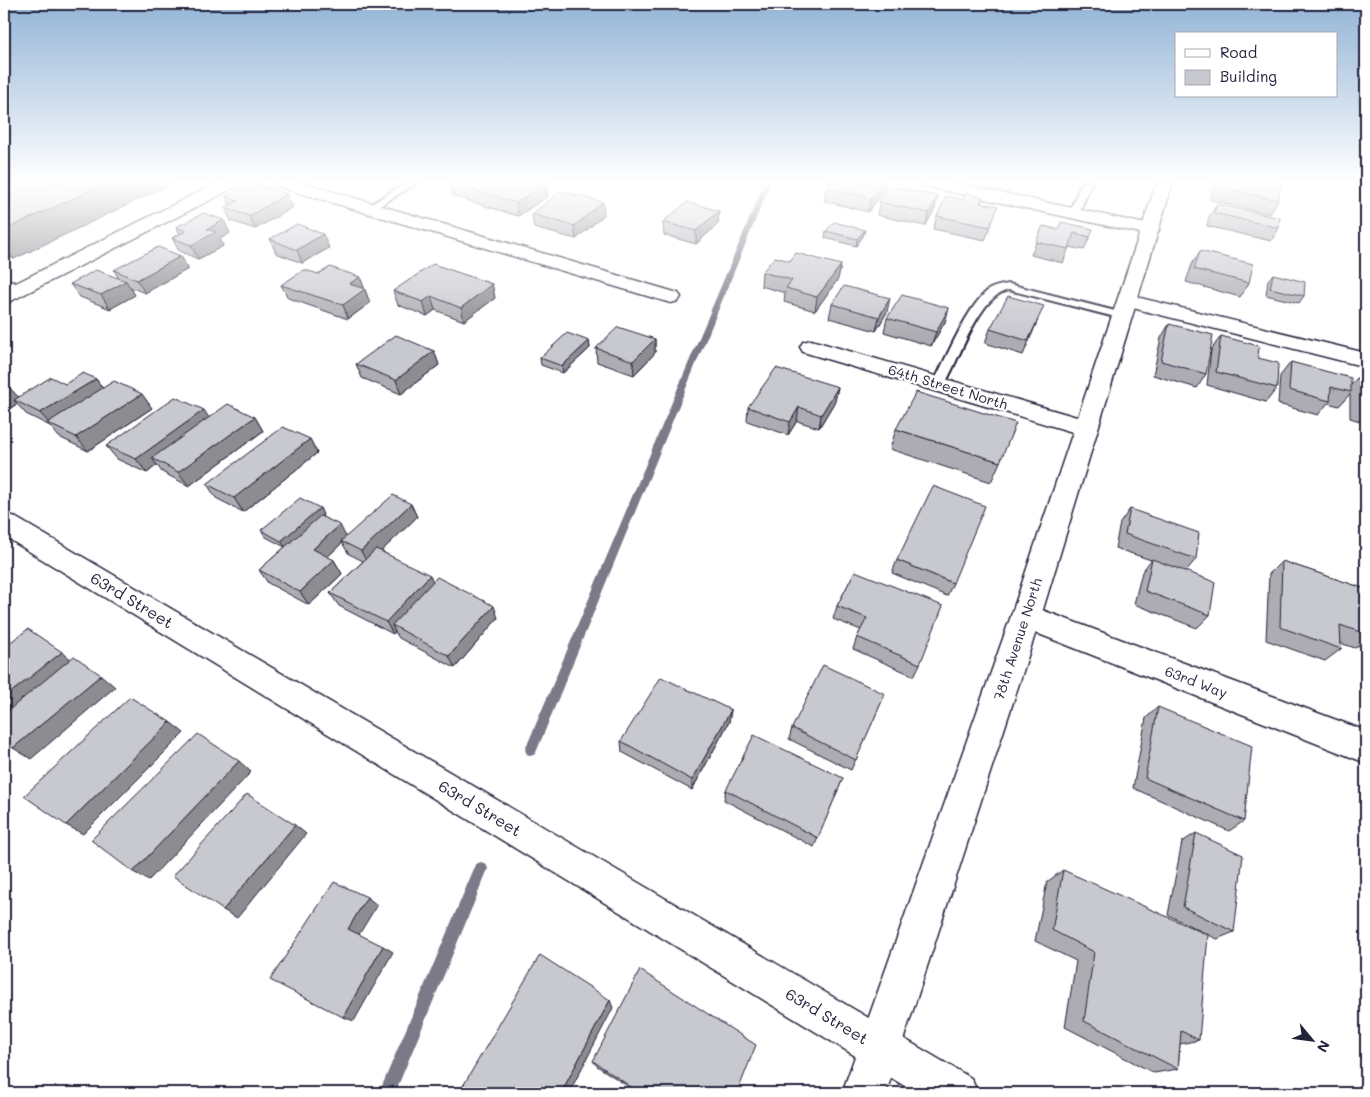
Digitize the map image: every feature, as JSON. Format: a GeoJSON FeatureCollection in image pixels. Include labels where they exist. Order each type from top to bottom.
{"type":"FeatureCollection","features":[{"type":"Feature","properties":{"kind":"street"},"geometry":{"type":"LineString","coordinates":[[4,297],[12,285],[123,233]]}},
{"type":"Feature","properties":{"kind":"street"},"geometry":{"type":"LineString","coordinates":[[454,233],[671,298]]}},
{"type":"Feature","properties":{"kind":"street","name":"78th Avenue North"},"geometry":{"type":"LineString","coordinates":[[864,1093],[1026,616],[1149,233]]}},
{"type":"Feature","properties":{"kind":"street"},"geometry":{"type":"LineString","coordinates":[[1126,308],[1366,360]]}},
{"type":"Feature","properties":{"kind":"street","name":"64th Street North"},"geometry":{"type":"LineString","coordinates":[[811,347],[1086,428]]}},
{"type":"Feature","properties":{"kind":"street","name":"63rd Street"},"geometry":{"type":"LineString","coordinates":[[4,523],[956,1093]]}},
{"type":"Feature","properties":{"kind":"street","name":"63rd Way"},"geometry":{"type":"LineString","coordinates":[[1026,616],[1366,747]]}},
{"type":"Feature","properties":{"kind":"lane"},"geometry":{"type":"LineString","coordinates":[[938,384],[980,306],[992,293],[1000,288],[1009,287],[1126,308]]}},
{"type":"Feature","properties":{"kind":"building"},"geometry":{"type":"Polygon","coordinates":[[[182,233],[214,233],[191,245],[172,238],[182,233]]]}},
{"type":"Feature","properties":{"kind":"building"},"geometry":{"type":"Polygon","coordinates":[[[280,233],[323,234],[297,250],[270,239],[280,233]]]}},
{"type":"Feature","properties":{"kind":"building"},"geometry":{"type":"Polygon","coordinates":[[[834,233],[862,233],[857,239],[834,233]]]}},
{"type":"Feature","properties":{"kind":"building"},"geometry":{"type":"Polygon","coordinates":[[[1040,233],[1074,233],[1069,249],[1036,242],[1040,233]]]}},
{"type":"Feature","properties":{"kind":"building"},"geometry":{"type":"Polygon","coordinates":[[[1075,233],[1091,233],[1090,237],[1075,233]]]}},
{"type":"Feature","properties":{"kind":"building"},"geometry":{"type":"Polygon","coordinates":[[[158,247],[181,256],[137,280],[114,270],[158,247]]]}},
{"type":"Feature","properties":{"kind":"building"},"geometry":{"type":"Polygon","coordinates":[[[1200,251],[1253,264],[1249,283],[1194,269],[1200,251]]]}},
{"type":"Feature","properties":{"kind":"building"},"geometry":{"type":"Polygon","coordinates":[[[796,253],[841,265],[817,297],[786,288],[792,280],[762,272],[775,257],[790,261],[796,253]]]}},
{"type":"Feature","properties":{"kind":"building"},"geometry":{"type":"Polygon","coordinates":[[[433,264],[492,284],[461,308],[431,296],[423,302],[393,291],[433,264]]]}},
{"type":"Feature","properties":{"kind":"building"},"geometry":{"type":"Polygon","coordinates":[[[330,267],[360,277],[349,284],[365,289],[343,305],[281,285],[304,270],[319,274],[330,267]]]}},
{"type":"Feature","properties":{"kind":"building"},"geometry":{"type":"Polygon","coordinates":[[[96,270],[126,281],[101,295],[70,284],[96,270]]]}},
{"type":"Feature","properties":{"kind":"building"},"geometry":{"type":"Polygon","coordinates":[[[1273,274],[1305,282],[1304,296],[1270,288],[1273,274]]]}},
{"type":"Feature","properties":{"kind":"building"},"geometry":{"type":"Polygon","coordinates":[[[844,286],[890,298],[879,317],[832,304],[844,286]]]}},
{"type":"Feature","properties":{"kind":"building"},"geometry":{"type":"Polygon","coordinates":[[[902,295],[949,308],[936,332],[887,318],[902,295]]]}},
{"type":"Feature","properties":{"kind":"building"},"geometry":{"type":"Polygon","coordinates":[[[1008,296],[1044,306],[1028,341],[990,329],[1008,296]]]}},
{"type":"Feature","properties":{"kind":"building"},"geometry":{"type":"Polygon","coordinates":[[[1169,324],[1213,335],[1206,374],[1161,361],[1169,324]]]}},
{"type":"Feature","properties":{"kind":"building"},"geometry":{"type":"Polygon","coordinates":[[[618,327],[655,339],[633,361],[596,348],[618,327]]]}},
{"type":"Feature","properties":{"kind":"building"},"geometry":{"type":"Polygon","coordinates":[[[567,333],[589,341],[562,366],[540,358],[567,333]]]}},
{"type":"Feature","properties":{"kind":"building"},"geometry":{"type":"Polygon","coordinates":[[[396,335],[434,351],[396,380],[356,364],[396,335]]]}},
{"type":"Feature","properties":{"kind":"building"},"geometry":{"type":"Polygon","coordinates":[[[1221,336],[1259,346],[1258,358],[1278,363],[1277,388],[1216,372],[1221,336]]]}},
{"type":"Feature","properties":{"kind":"building"},"geometry":{"type":"Polygon","coordinates":[[[1291,362],[1351,378],[1351,392],[1331,387],[1330,401],[1289,390],[1291,362]]]}},
{"type":"Feature","properties":{"kind":"building"},"geometry":{"type":"Polygon","coordinates":[[[776,368],[838,387],[821,415],[799,407],[790,422],[748,407],[776,368]]]}},
{"type":"Feature","properties":{"kind":"building"},"geometry":{"type":"Polygon","coordinates":[[[1362,372],[1366,374],[1366,405],[1362,404],[1362,372]]]}},
{"type":"Feature","properties":{"kind":"building"},"geometry":{"type":"Polygon","coordinates":[[[83,373],[96,379],[40,413],[14,400],[51,377],[65,384],[83,373]]]}},
{"type":"Feature","properties":{"kind":"building"},"geometry":{"type":"Polygon","coordinates":[[[114,381],[142,394],[76,437],[47,423],[114,381]]]}},
{"type":"Feature","properties":{"kind":"building"},"geometry":{"type":"Polygon","coordinates":[[[4,384],[9,387],[4,391],[4,384]]]}},
{"type":"Feature","properties":{"kind":"building"},"geometry":{"type":"Polygon","coordinates":[[[916,392],[1016,423],[1000,462],[896,429],[916,392]]]}},
{"type":"Feature","properties":{"kind":"building"},"geometry":{"type":"Polygon","coordinates":[[[175,397],[204,410],[136,459],[106,446],[175,397]]]}},
{"type":"Feature","properties":{"kind":"building"},"geometry":{"type":"Polygon","coordinates":[[[228,404],[255,417],[178,472],[152,458],[228,404]]]}},
{"type":"Feature","properties":{"kind":"building"},"geometry":{"type":"Polygon","coordinates":[[[283,427],[310,439],[234,498],[207,484],[283,427]]]}},
{"type":"Feature","properties":{"kind":"building"},"geometry":{"type":"Polygon","coordinates":[[[933,486],[985,506],[953,583],[897,560],[933,486]]]}},
{"type":"Feature","properties":{"kind":"building"},"geometry":{"type":"Polygon","coordinates":[[[393,495],[411,504],[361,551],[341,541],[393,495]]]}},
{"type":"Feature","properties":{"kind":"building"},"geometry":{"type":"Polygon","coordinates":[[[300,498],[320,508],[281,541],[261,530],[300,498]]]}},
{"type":"Feature","properties":{"kind":"building"},"geometry":{"type":"Polygon","coordinates":[[[1130,509],[1199,533],[1196,559],[1125,534],[1130,509]]]}},
{"type":"Feature","properties":{"kind":"building"},"geometry":{"type":"Polygon","coordinates":[[[320,516],[340,525],[313,549],[334,560],[300,592],[259,570],[320,516]]]}},
{"type":"Feature","properties":{"kind":"building"},"geometry":{"type":"Polygon","coordinates":[[[376,549],[430,575],[386,622],[330,593],[376,549]]]}},
{"type":"Feature","properties":{"kind":"building"},"geometry":{"type":"Polygon","coordinates":[[[1152,559],[1215,582],[1210,615],[1145,591],[1152,559]]]}},
{"type":"Feature","properties":{"kind":"building"},"geometry":{"type":"Polygon","coordinates":[[[1282,561],[1366,589],[1366,634],[1340,625],[1341,649],[1280,627],[1282,561]]]}},
{"type":"Feature","properties":{"kind":"building"},"geometry":{"type":"Polygon","coordinates":[[[855,571],[943,606],[920,664],[857,637],[867,618],[837,606],[855,571]]]}},
{"type":"Feature","properties":{"kind":"building"},"geometry":{"type":"Polygon","coordinates":[[[437,577],[494,606],[449,656],[392,625],[437,577]]]}},
{"type":"Feature","properties":{"kind":"building"},"geometry":{"type":"Polygon","coordinates":[[[28,629],[62,652],[4,698],[4,647],[28,629]]]}},
{"type":"Feature","properties":{"kind":"building"},"geometry":{"type":"Polygon","coordinates":[[[74,656],[101,675],[13,748],[4,742],[4,714],[74,656]]]}},
{"type":"Feature","properties":{"kind":"building"},"geometry":{"type":"Polygon","coordinates":[[[823,665],[885,694],[856,760],[792,728],[823,665]]]}},
{"type":"Feature","properties":{"kind":"building"},"geometry":{"type":"Polygon","coordinates":[[[661,677],[731,710],[692,780],[621,741],[661,677]]]}},
{"type":"Feature","properties":{"kind":"building"},"geometry":{"type":"Polygon","coordinates":[[[130,697],[170,722],[66,825],[24,796],[130,697]]]}},
{"type":"Feature","properties":{"kind":"building"},"geometry":{"type":"Polygon","coordinates":[[[1158,707],[1252,746],[1244,821],[1145,778],[1158,707]]]}},
{"type":"Feature","properties":{"kind":"building"},"geometry":{"type":"Polygon","coordinates":[[[198,734],[239,761],[133,872],[91,840],[198,734]]]}},
{"type":"Feature","properties":{"kind":"building"},"geometry":{"type":"Polygon","coordinates":[[[754,735],[843,778],[818,838],[726,790],[754,735]]]}},
{"type":"Feature","properties":{"kind":"building"},"geometry":{"type":"Polygon","coordinates":[[[247,794],[295,825],[223,910],[173,876],[247,794]]]}},
{"type":"Feature","properties":{"kind":"building"},"geometry":{"type":"Polygon","coordinates":[[[1196,833],[1243,855],[1234,932],[1183,907],[1196,833]]]}},
{"type":"Feature","properties":{"kind":"building"},"geometry":{"type":"Polygon","coordinates":[[[1063,870],[1208,935],[1199,1040],[1181,1031],[1178,1069],[1084,1021],[1094,952],[1052,930],[1063,870]]]}},
{"type":"Feature","properties":{"kind":"building"},"geometry":{"type":"Polygon","coordinates":[[[334,882],[367,897],[348,929],[383,946],[343,1017],[270,980],[334,882]]]}},
{"type":"Feature","properties":{"kind":"building"},"geometry":{"type":"Polygon","coordinates":[[[540,955],[610,1000],[561,1093],[464,1093],[460,1091],[540,955]]]}},
{"type":"Feature","properties":{"kind":"building"},"geometry":{"type":"Polygon","coordinates":[[[640,970],[756,1045],[737,1093],[640,1093],[593,1061],[640,970]]]}},
{"type":"Feature","properties":{"kind":"waterway"},"geometry":{"type":"LineString","coordinates":[[531,750],[747,233]]}},
{"type":"Feature","properties":{"kind":"waterway"},"geometry":{"type":"LineString","coordinates":[[387,1093],[481,869]]}}]}
